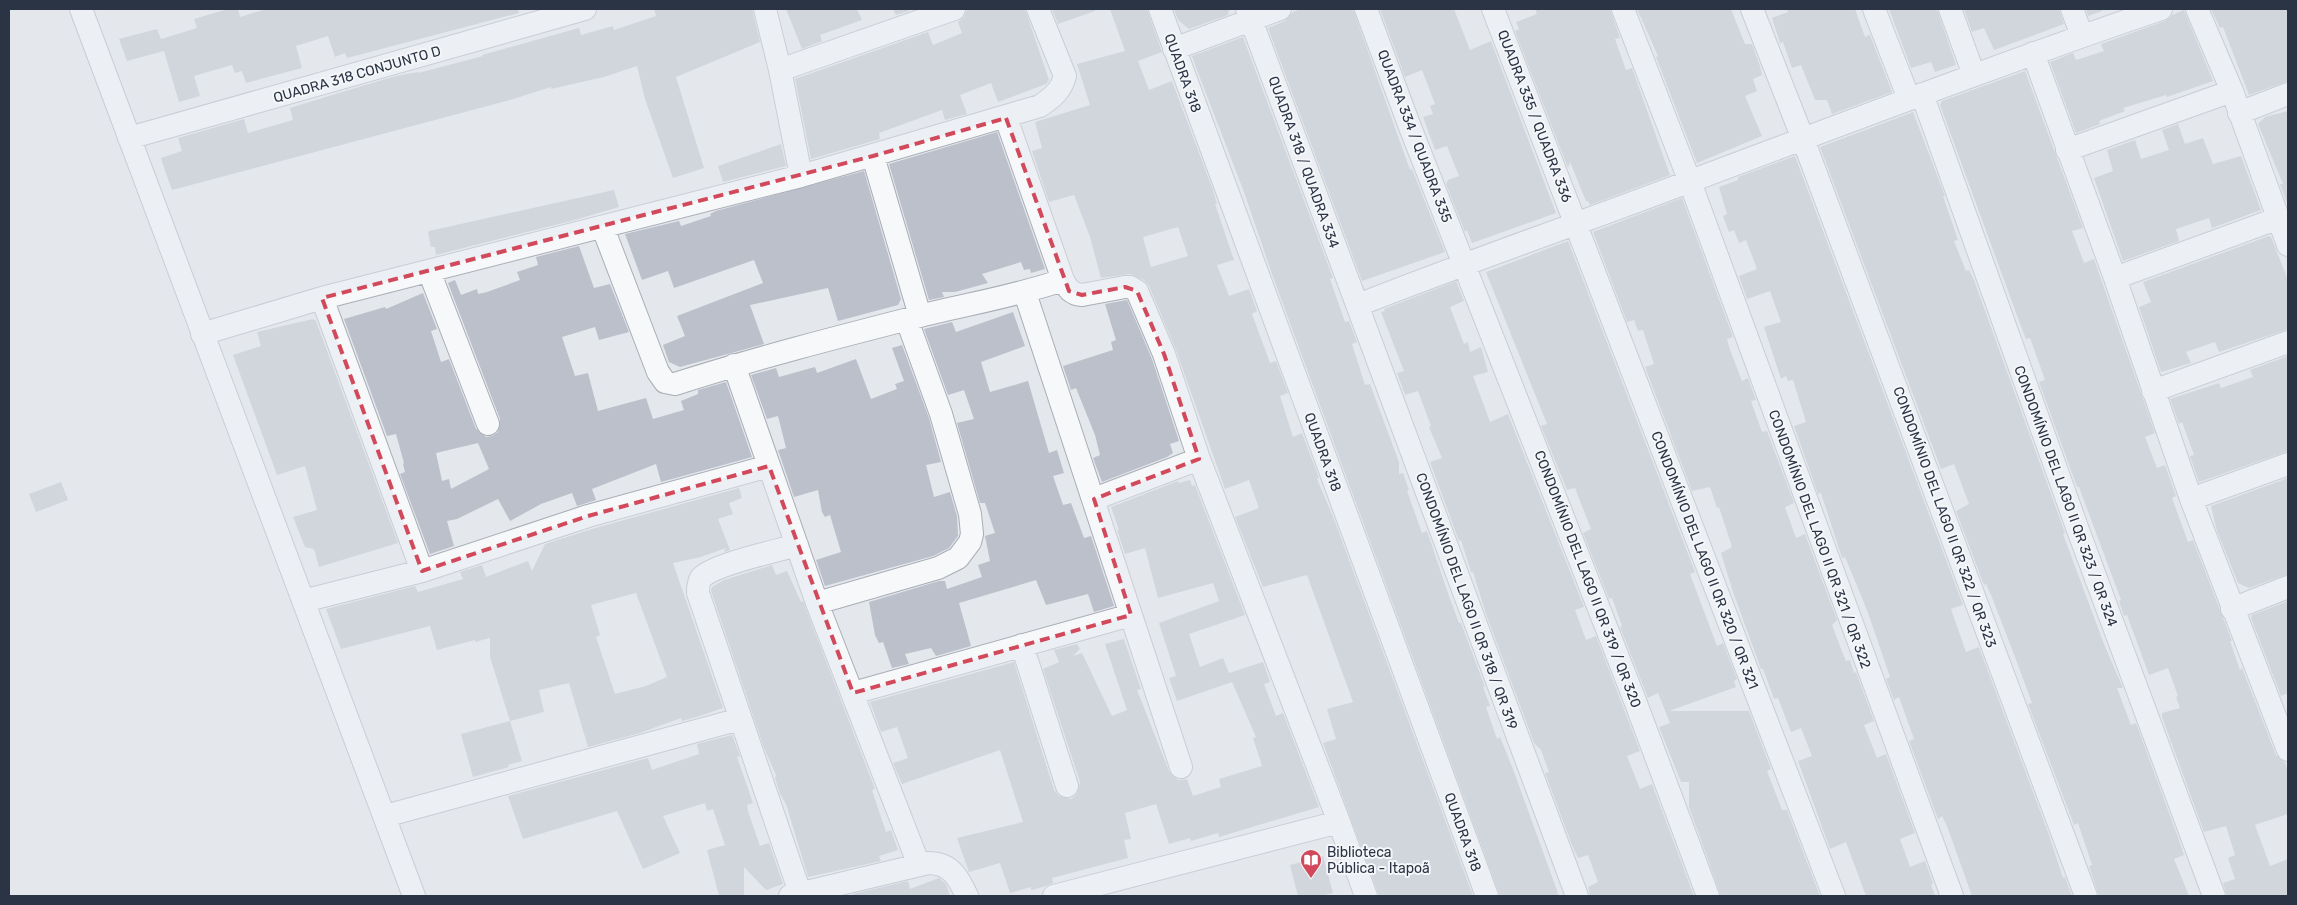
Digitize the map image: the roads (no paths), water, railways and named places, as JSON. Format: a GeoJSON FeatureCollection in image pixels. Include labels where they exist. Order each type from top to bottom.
{"type":"FeatureCollection","features":[{"type":"Feature","properties":{"kind":"street"},"geometry":{"type":"LineString","coordinates":[[81,9],[414,896]]}},
{"type":"Feature","properties":{"kind":"street","name":"QUADRA 318 CONJUNTO D"},"geometry":{"type":"LineString","coordinates":[[129,138],[585,9]]}},
{"type":"Feature","properties":{"kind":"street"},"geometry":{"type":"LineString","coordinates":[[765,9],[780,70],[801,176]]}},
{"type":"Feature","properties":{"kind":"street"},"geometry":{"type":"LineString","coordinates":[[780,70],[954,9]]}},
{"type":"Feature","properties":{"kind":"street"},"geometry":{"type":"LineString","coordinates":[[202,334],[322,298],[603,228],[801,176],[1006,118],[1040,106],[1054,97],[1062,87],[1065,76],[1038,9]]}},
{"type":"Feature","properties":{"kind":"street","name":"QUADRA 318"},"geometry":{"type":"LineString","coordinates":[[1160,9],[1487,896]]}},
{"type":"Feature","properties":{"kind":"street"},"geometry":{"type":"LineString","coordinates":[[1174,49],[1249,14],[1280,9]]}},
{"type":"Feature","properties":{"kind":"street","name":"QUADRA 334 / QUADRA 335"},"geometry":{"type":"LineString","coordinates":[[1366,9],[1410,127],[1465,263]]}},
{"type":"Feature","properties":{"kind":"street","name":"QUADRA 335 / QUADRA 336"},"geometry":{"type":"LineString","coordinates":[[1493,9],[1577,224]]}},
{"type":"Feature","properties":{"kind":"street","name":"CONDOMÍNIO DEL LAGO II QR 321 / QR 322"},"geometry":{"type":"LineString","coordinates":[[1623,9],[1690,182],[1952,896]]}},
{"type":"Feature","properties":{"kind":"street","name":"CONDOMÍNIO DEL LAGO II QR 322 / QR 323"},"geometry":{"type":"LineString","coordinates":[[1752,9],[1803,139],[2086,896]]}},
{"type":"Feature","properties":{"kind":"street","name":"CONDOMÍNIO DEL LAGO II QR 323 / QR 324"},"geometry":{"type":"LineString","coordinates":[[1874,9],[1915,97],[2214,896]]}},
{"type":"Feature","properties":{"kind":"street"},"geometry":{"type":"LineString","coordinates":[[1950,9],[1974,75]]}},
{"type":"Feature","properties":{"kind":"street"},"geometry":{"type":"LineString","coordinates":[[2072,9],[2082,36]]}},
{"type":"Feature","properties":{"kind":"street"},"geometry":{"type":"LineString","coordinates":[[1358,305],[1465,263],[1577,224],[2033,53],[2161,9]]}},
{"type":"Feature","properties":{"kind":"street"},"geometry":{"type":"LineString","coordinates":[[2115,278],[2285,229],[2198,9]]}},
{"type":"Feature","properties":{"kind":"street","name":"QUADRA 318 / QUADRA 334"},"geometry":{"type":"LineString","coordinates":[[1249,14],[1358,305]]}},
{"type":"Feature","properties":{"kind":"street"},"geometry":{"type":"LineString","coordinates":[[2033,53],[2115,278],[2191,499],[2232,609],[2282,716],[2288,750]]}},
{"type":"Feature","properties":{"kind":"street"},"geometry":{"type":"LineString","coordinates":[[2067,150],[2232,91]]}},
{"type":"Feature","properties":{"kind":"street"},"geometry":{"type":"LineString","coordinates":[[2239,113],[2288,94]]}},
{"type":"Feature","properties":{"kind":"street"},"geometry":{"type":"LineString","coordinates":[[1006,118],[1063,280],[1069,291],[1075,294],[1125,287],[1130,287],[1137,291],[1164,354],[1199,458],[1366,896]]}},
{"type":"Feature","properties":{"kind":"street"},"geometry":{"type":"LineString","coordinates":[[816,603],[938,568],[958,558],[970,542],[972,534],[970,514],[914,318],[873,156]]}},
{"type":"Feature","properties":{"kind":"street","name":"CONDOMÍNIO DEL LAGO II QR 320 / QR 321"},"geometry":{"type":"LineString","coordinates":[[1577,224],[1834,896]]}},
{"type":"Feature","properties":{"kind":"street"},"geometry":{"type":"LineString","coordinates":[[603,228],[661,378],[665,382],[675,384],[734,365],[914,318],[1024,293],[1063,280]]}},
{"type":"Feature","properties":{"kind":"street","name":"CONDOMÍNIO DEL LAGO II QR 319 / QR 320"},"geometry":{"type":"LineString","coordinates":[[1465,263],[1708,896]]}},
{"type":"Feature","properties":{"kind":"street"},"geometry":{"type":"LineString","coordinates":[[429,271],[488,424]]}},
{"type":"Feature","properties":{"kind":"street"},"geometry":{"type":"LineString","coordinates":[[1024,293],[1182,767]]}},
{"type":"Feature","properties":{"kind":"street"},"geometry":{"type":"LineString","coordinates":[[322,298],[422,572]]}},
{"type":"Feature","properties":{"kind":"street","name":"CONDOMÍNIO DEL LAGO II QR 318 / QR 319"},"geometry":{"type":"LineString","coordinates":[[1358,305],[1577,896]]}},
{"type":"Feature","properties":{"kind":"street"},"geometry":{"type":"LineString","coordinates":[[2153,391],[2288,342]]}},
{"type":"Feature","properties":{"kind":"street"},"geometry":{"type":"LineString","coordinates":[[734,365],[816,603],[853,693],[919,865]]}},
{"type":"Feature","properties":{"kind":"street"},"geometry":{"type":"LineString","coordinates":[[1094,499],[1199,458]]}},
{"type":"Feature","properties":{"kind":"street"},"geometry":{"type":"LineString","coordinates":[[2191,499],[2288,464]]}},
{"type":"Feature","properties":{"kind":"street"},"geometry":{"type":"LineString","coordinates":[[303,601],[422,572],[588,516],[769,466]]}},
{"type":"Feature","properties":{"kind":"street"},"geometry":{"type":"LineString","coordinates":[[797,545],[742,560],[713,571],[700,580],[698,593],[795,895],[840,891],[919,865],[939,863],[948,867],[960,880],[967,896]]}},
{"type":"Feature","properties":{"kind":"street"},"geometry":{"type":"LineString","coordinates":[[2232,609],[2288,587]]}},
{"type":"Feature","properties":{"kind":"street"},"geometry":{"type":"LineString","coordinates":[[853,693],[1131,615]]}},
{"type":"Feature","properties":{"kind":"street"},"geometry":{"type":"LineString","coordinates":[[1022,645],[1067,786]]}},
{"type":"Feature","properties":{"kind":"street"},"geometry":{"type":"LineString","coordinates":[[385,816],[740,719]]}},
{"type":"Feature","properties":{"kind":"street"},"geometry":{"type":"LineString","coordinates":[[1054,896],[1339,822]]}},
{"type":"Feature","properties":{"kind":"place","name":"Biblioteca Pública - Itapoã"},"geometry":{"type":"Point","coordinates":[1311,879]}}]}
